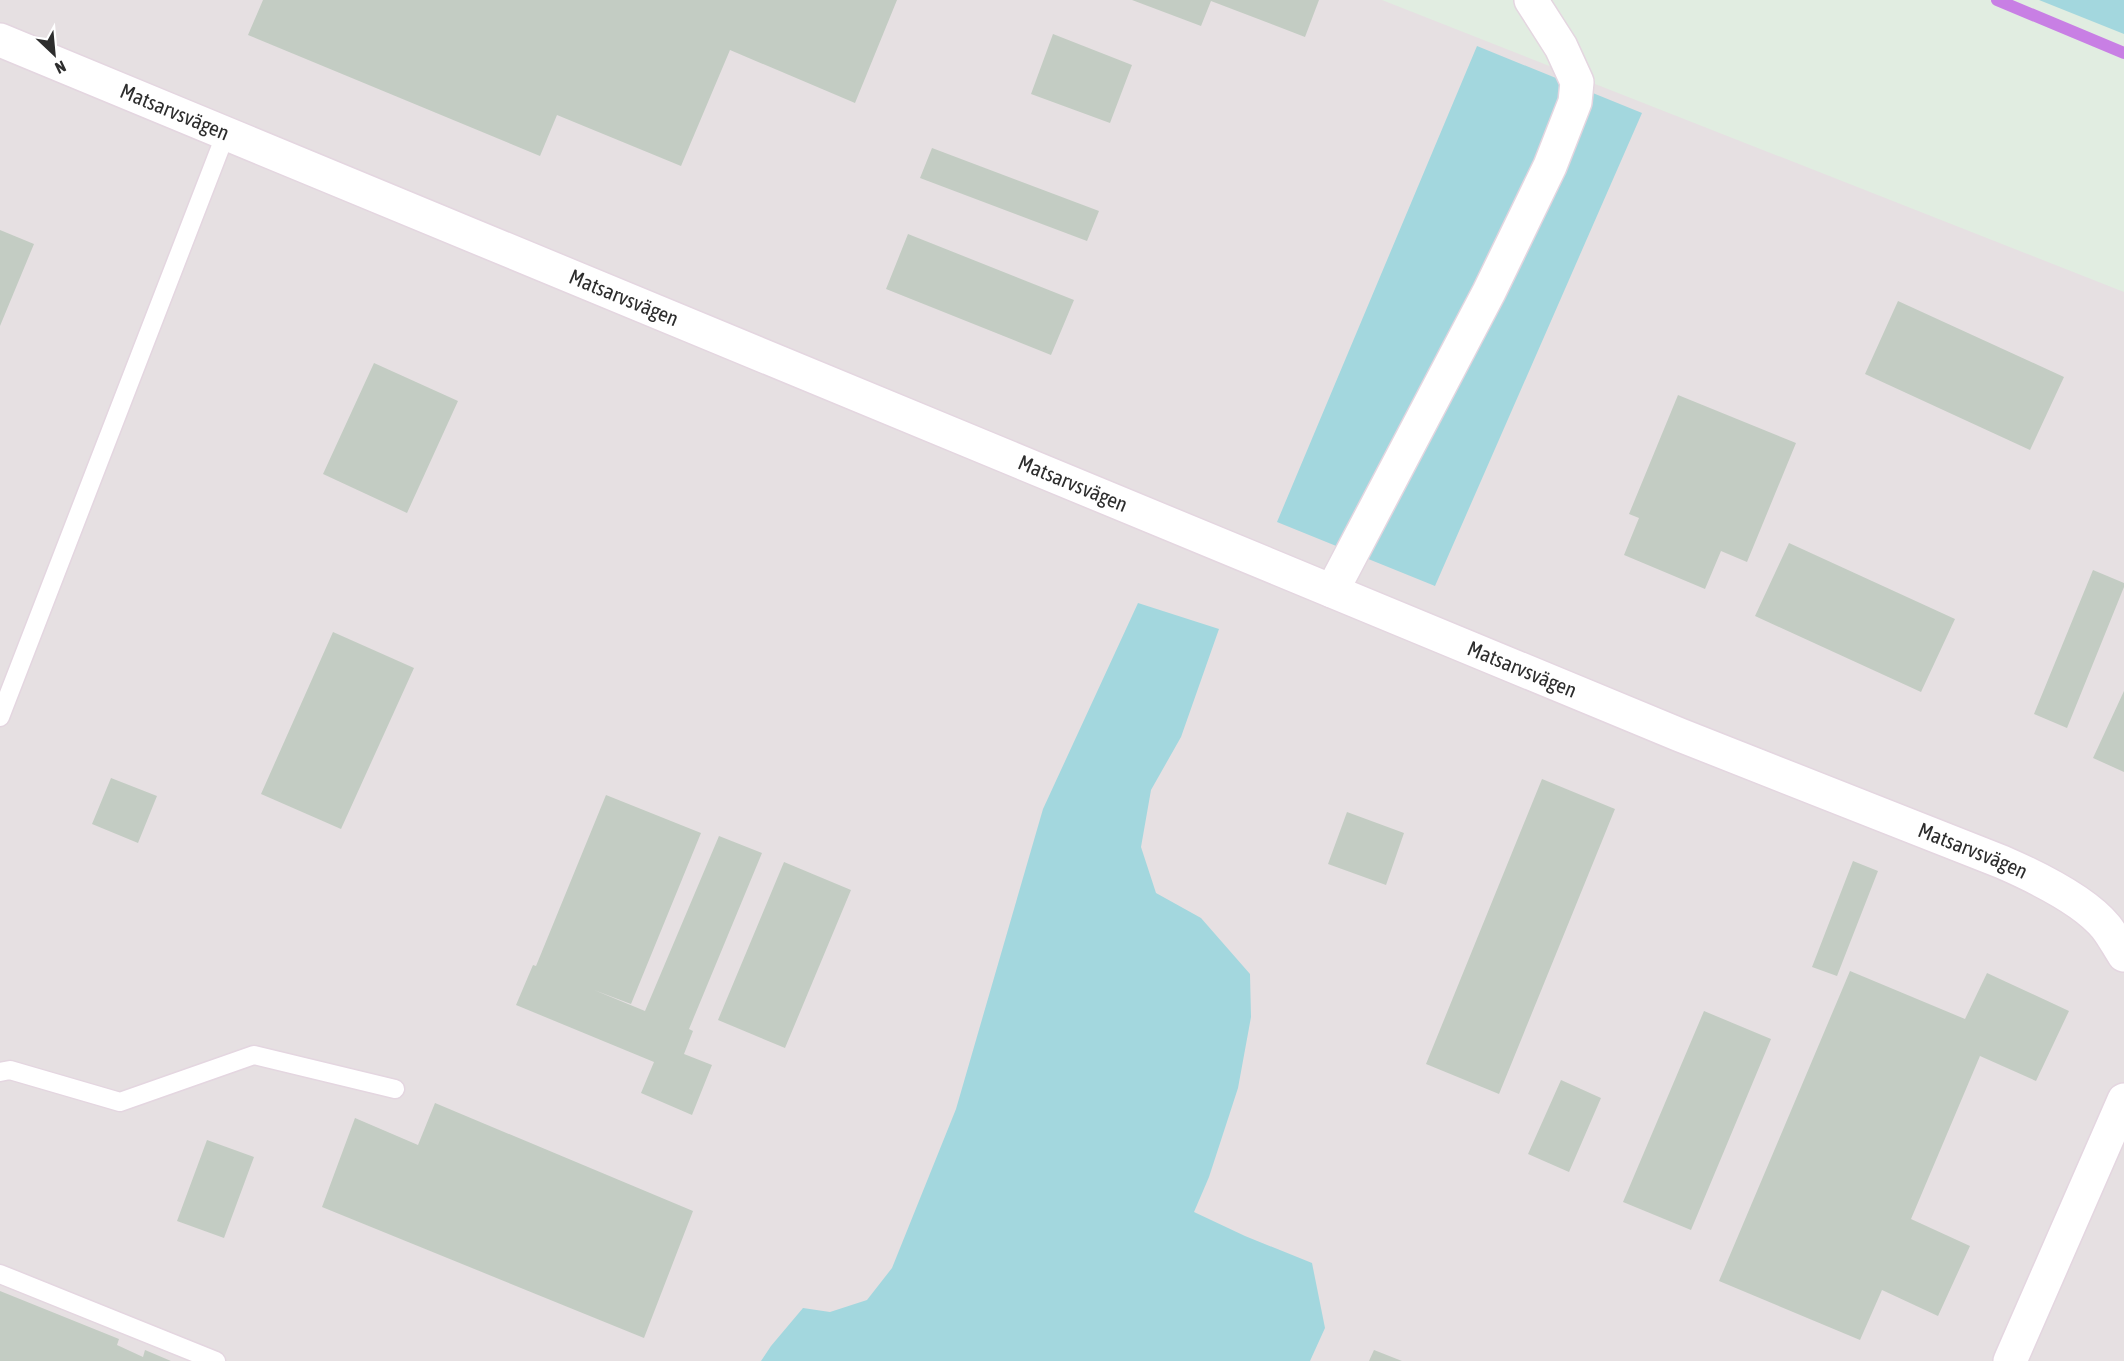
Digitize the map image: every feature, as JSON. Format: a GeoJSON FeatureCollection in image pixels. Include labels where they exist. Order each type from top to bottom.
{"type":"FeatureCollection","features":[{"type":"Feature","properties":{"kind":"street"},"geometry":{"type":"LineString","coordinates":[[1332,591],[1489,292],[1550,166],[1575,102],[1577,82],[1556,38],[1531,0]]}},
{"type":"Feature","properties":{"kind":"street","name":"Matsarvsvägen"},"geometry":{"type":"LineString","coordinates":[[0,40],[1669,730],[2033,876],[2075,900],[2106,926],[2124,955]]}},
{"type":"Feature","properties":{"kind":"street"},"geometry":{"type":"LineString","coordinates":[[2010,1361],[2124,1100]]}},
{"type":"Feature","properties":{"kind":"lane"},"geometry":{"type":"LineString","coordinates":[[0,717],[226,134]]}},
{"type":"Feature","properties":{"kind":"lane"},"geometry":{"type":"LineString","coordinates":[[0,1072],[10,1070],[120,1102],[254,1055],[395,1089]]}},
{"type":"Feature","properties":{"kind":"lane"},"geometry":{"type":"LineString","coordinates":[[0,1274],[216,1361]]}},
{"type":"Feature","properties":{"kind":"shaded area"},"geometry":{"type":"Polygon","coordinates":[[[0,0],[1382,0],[2124,292],[2124,1361],[0,1361],[0,0]]]}},
{"type":"Feature","properties":{"kind":"shaded area"},"geometry":{"type":"Polygon","coordinates":[[[2039,0],[2124,0],[2124,34],[2039,0]]]}},
{"type":"Feature","properties":{"kind":"shaded area"},"geometry":{"type":"Polygon","coordinates":[[[1477,46],[1642,113],[1435,586],[1277,522],[1477,46]]]}},
{"type":"Feature","properties":{"kind":"shaded area"},"geometry":{"type":"Polygon","coordinates":[[[1138,603],[1219,629],[1181,737],[1151,790],[1141,847],[1156,893],[1201,918],[1250,974],[1251,1017],[1238,1088],[1209,1177],[1194,1212],[1312,1263],[1325,1328],[1310,1361],[761,1361],[803,1308],[830,1312],[867,1300],[892,1268],[956,1109],[1043,809],[1138,603]]]}},
{"type":"Feature","properties":{"kind":"building"},"geometry":{"type":"Polygon","coordinates":[[[263,0],[897,0],[855,103],[730,50],[681,166],[557,115],[540,156],[248,35],[263,0]]]}},
{"type":"Feature","properties":{"kind":"building"},"geometry":{"type":"Polygon","coordinates":[[[1132,0],[1319,0],[1305,37],[1211,1],[1201,26],[1132,0]]]}},
{"type":"Feature","properties":{"kind":"building"},"geometry":{"type":"Polygon","coordinates":[[[1053,34],[1132,65],[1110,123],[1031,94],[1053,34]]]}},
{"type":"Feature","properties":{"kind":"building"},"geometry":{"type":"Polygon","coordinates":[[[932,148],[1099,211],[1087,241],[920,178],[932,148]]]}},
{"type":"Feature","properties":{"kind":"building"},"geometry":{"type":"Polygon","coordinates":[[[0,230],[34,244],[0,326],[0,230]]]}},
{"type":"Feature","properties":{"kind":"building"},"geometry":{"type":"Polygon","coordinates":[[[908,234],[1074,300],[1051,355],[886,289],[908,234]]]}},
{"type":"Feature","properties":{"kind":"building"},"geometry":{"type":"Polygon","coordinates":[[[1898,301],[2064,377],[2030,450],[1865,374],[1898,301]]]}},
{"type":"Feature","properties":{"kind":"building"},"geometry":{"type":"Polygon","coordinates":[[[374,363],[458,401],[407,513],[323,474],[374,363]]]}},
{"type":"Feature","properties":{"kind":"building"},"geometry":{"type":"Polygon","coordinates":[[[1678,395],[1796,443],[1747,562],[1721,551],[1705,589],[1624,555],[1639,518],[1629,514],[1678,395]]]}},
{"type":"Feature","properties":{"kind":"building"},"geometry":{"type":"Polygon","coordinates":[[[1789,543],[1955,619],[1921,692],[1755,616],[1789,543]]]}},
{"type":"Feature","properties":{"kind":"building"},"geometry":{"type":"Polygon","coordinates":[[[2093,570],[2124,583],[2124,587],[2067,728],[2034,714],[2093,570]]]}},
{"type":"Feature","properties":{"kind":"building"},"geometry":{"type":"Polygon","coordinates":[[[333,632],[414,668],[341,829],[261,794],[333,632]]]}},
{"type":"Feature","properties":{"kind":"building"},"geometry":{"type":"Polygon","coordinates":[[[2124,691],[2124,772],[2093,758],[2124,691]]]}},
{"type":"Feature","properties":{"kind":"building"},"geometry":{"type":"Polygon","coordinates":[[[111,778],[157,796],[138,843],[92,824],[111,778]]]}},
{"type":"Feature","properties":{"kind":"building"},"geometry":{"type":"Polygon","coordinates":[[[1542,779],[1615,809],[1499,1094],[1426,1064],[1542,779]]]}},
{"type":"Feature","properties":{"kind":"building"},"geometry":{"type":"Polygon","coordinates":[[[606,795],[701,833],[631,1004],[594,990],[645,1011],[719,836],[762,853],[689,1029],[693,1031],[684,1054],[712,1065],[692,1115],[641,1093],[654,1062],[516,1005],[533,965],[536,966],[606,795]]]}},
{"type":"Feature","properties":{"kind":"building"},"geometry":{"type":"Polygon","coordinates":[[[1347,812],[1404,833],[1386,885],[1328,864],[1347,812]]]}},
{"type":"Feature","properties":{"kind":"building"},"geometry":{"type":"Polygon","coordinates":[[[1853,861],[1878,871],[1837,976],[1812,967],[1853,861]]]}},
{"type":"Feature","properties":{"kind":"building"},"geometry":{"type":"Polygon","coordinates":[[[784,862],[851,890],[785,1048],[718,1020],[784,862]]]}},
{"type":"Feature","properties":{"kind":"building"},"geometry":{"type":"Polygon","coordinates":[[[1850,971],[1965,1019],[1987,973],[2069,1011],[2036,1081],[1980,1056],[1911,1219],[1970,1246],[1938,1316],[1882,1290],[1860,1340],[1719,1281],[1850,971]]]}},
{"type":"Feature","properties":{"kind":"building"},"geometry":{"type":"Polygon","coordinates":[[[1704,1011],[1771,1039],[1691,1230],[1623,1202],[1704,1011]]]}},
{"type":"Feature","properties":{"kind":"building"},"geometry":{"type":"Polygon","coordinates":[[[1561,1080],[1601,1098],[1569,1172],[1528,1154],[1561,1080]]]}},
{"type":"Feature","properties":{"kind":"building"},"geometry":{"type":"Polygon","coordinates":[[[435,1103],[693,1211],[644,1338],[322,1207],[355,1118],[418,1145],[435,1103]]]}},
{"type":"Feature","properties":{"kind":"building"},"geometry":{"type":"Polygon","coordinates":[[[207,1140],[254,1157],[224,1238],[177,1221],[207,1140]]]}},
{"type":"Feature","properties":{"kind":"building"},"geometry":{"type":"Polygon","coordinates":[[[0,1291],[119,1339],[117,1345],[143,1357],[145,1350],[171,1361],[0,1361],[0,1291]]]}},
{"type":"Feature","properties":{"kind":"building"},"geometry":{"type":"Polygon","coordinates":[[[1374,1350],[1402,1361],[1369,1361],[1374,1350]]]}},
{"type":"Feature","properties":{"kind":"waterway"},"geometry":{"type":"LineString","coordinates":[[1997,0],[2124,53]]}}]}
